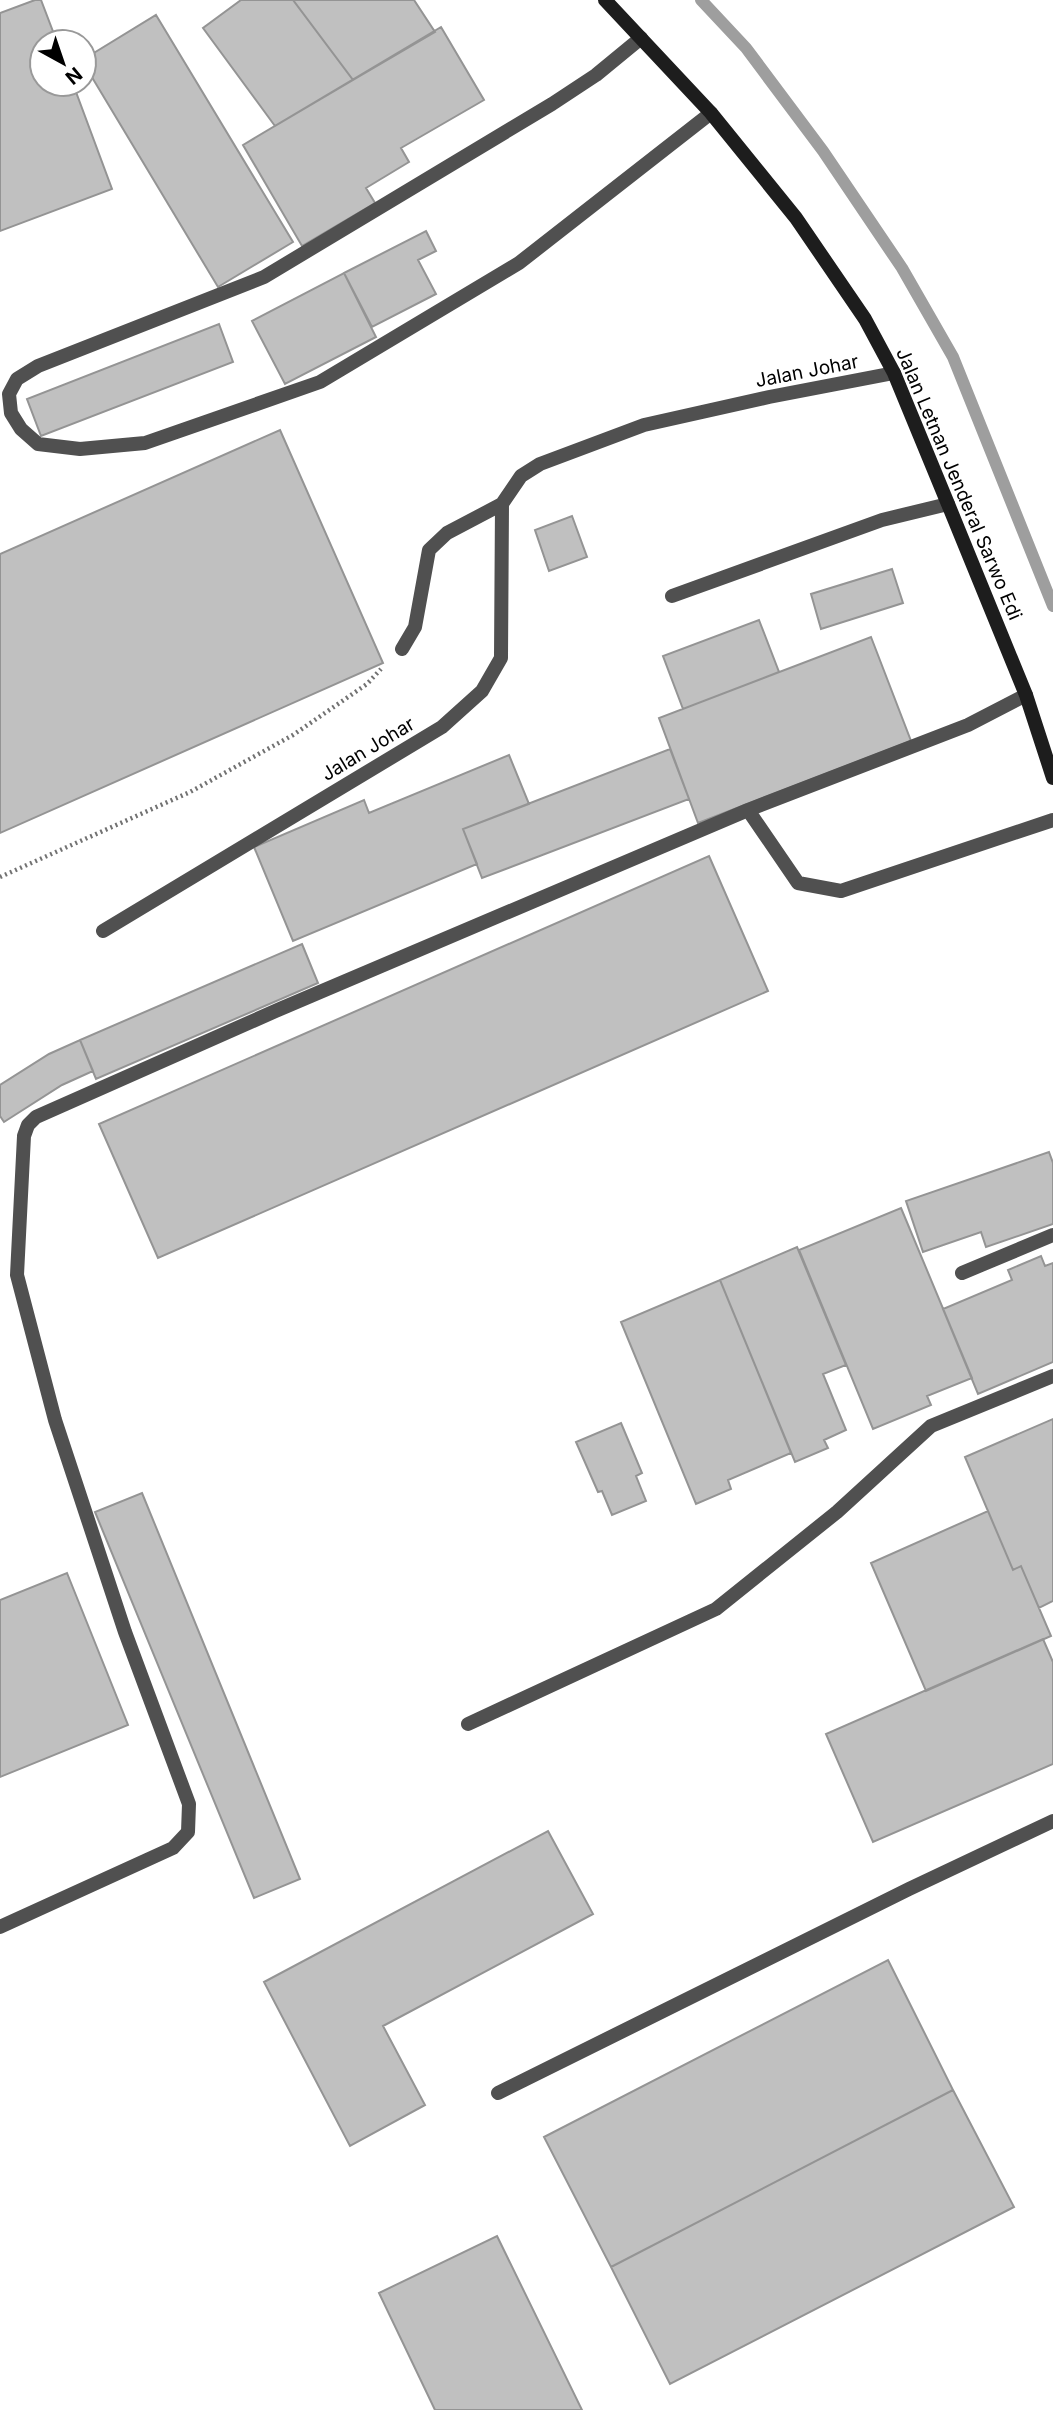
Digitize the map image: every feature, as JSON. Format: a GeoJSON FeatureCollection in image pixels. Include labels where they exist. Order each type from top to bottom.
{"type":"FeatureCollection","features":[{"type":"Feature","properties":{"kind":"main road","name":"Jalan Letnan Jenderal Sarwo Edi"},"geometry":{"type":"LineString","coordinates":[[605,0],[711,113],[796,218],[864,319],[894,373],[948,504],[1026,695],[1053,778]]}},
{"type":"Feature","properties":{"kind":"lane"},"geometry":{"type":"LineString","coordinates":[[641,37],[596,75],[552,104],[264,277],[38,366],[17,379],[9,394],[11,413],[21,429],[38,444],[80,449],[145,443],[320,382],[519,263],[711,113]]}},
{"type":"Feature","properties":{"kind":"lane","name":"Jalan Johar"},"geometry":{"type":"LineString","coordinates":[[401,649],[415,627],[429,550],[447,533],[502,504],[521,477],[540,464],[644,425],[894,373]]}},
{"type":"Feature","properties":{"kind":"lane","name":"Jalan Johar"},"geometry":{"type":"LineString","coordinates":[[103,931],[442,727],[482,691],[501,658],[502,504]]}},
{"type":"Feature","properties":{"kind":"lane"},"geometry":{"type":"LineString","coordinates":[[672,596],[882,520],[948,504]]}},
{"type":"Feature","properties":{"kind":"lane"},"geometry":{"type":"LineString","coordinates":[[0,1927],[173,1848],[188,1832],[188,1804],[125,1632],[55,1420],[17,1275],[24,1136],[28,1125],[36,1117],[268,1015],[748,810],[968,725],[1026,695]]}},
{"type":"Feature","properties":{"kind":"lane"},"geometry":{"type":"LineString","coordinates":[[748,810],[798,883],[841,891],[1053,820]]}},
{"type":"Feature","properties":{"kind":"lane"},"geometry":{"type":"LineString","coordinates":[[962,1273],[1053,1235]]}},
{"type":"Feature","properties":{"kind":"lane"},"geometry":{"type":"LineString","coordinates":[[468,1724],[716,1609],[837,1513],[931,1426],[1053,1376]]}},
{"type":"Feature","properties":{"kind":"lane"},"geometry":{"type":"LineString","coordinates":[[498,2093],[909,1889],[1053,1821]]}},
{"type":"Feature","properties":{"kind":"path"},"geometry":{"type":"LineString","coordinates":[[0,877],[190,792],[293,735],[366,684],[401,649]]}},
{"type":"Feature","properties":{"kind":"building"},"geometry":{"type":"Polygon","coordinates":[[[41,0],[52,28],[28,28],[28,98],[78,98],[112,189],[0,231],[0,13],[41,0]]]}},
{"type":"Feature","properties":{"kind":"building"},"geometry":{"type":"Polygon","coordinates":[[[241,0],[293,0],[353,80],[275,126],[203,28],[241,0]]]}},
{"type":"Feature","properties":{"kind":"building"},"geometry":{"type":"Polygon","coordinates":[[[293,0],[414,0],[435,32],[353,80],[293,0]]]}},
{"type":"Feature","properties":{"kind":"building"},"geometry":{"type":"Polygon","coordinates":[[[156,15],[293,242],[218,287],[98,87],[98,50],[156,15]]]}},
{"type":"Feature","properties":{"kind":"building"},"geometry":{"type":"Polygon","coordinates":[[[441,27],[484,100],[401,148],[409,162],[366,188],[375,203],[302,246],[243,145],[441,27]]]}},
{"type":"Feature","properties":{"kind":"building"},"geometry":{"type":"Polygon","coordinates":[[[426,231],[436,251],[418,260],[436,294],[372,327],[344,273],[426,231]]]}},
{"type":"Feature","properties":{"kind":"building"},"geometry":{"type":"Polygon","coordinates":[[[344,273],[376,337],[285,384],[252,321],[344,273]]]}},
{"type":"Feature","properties":{"kind":"building"},"geometry":{"type":"Polygon","coordinates":[[[219,324],[233,362],[41,436],[27,399],[219,324]]]}},
{"type":"Feature","properties":{"kind":"building"},"geometry":{"type":"Polygon","coordinates":[[[280,430],[383,663],[0,833],[0,554],[280,430]]]}},
{"type":"Feature","properties":{"kind":"building"},"geometry":{"type":"Polygon","coordinates":[[[572,516],[587,557],[549,571],[535,530],[572,516]]]}},
{"type":"Feature","properties":{"kind":"building"},"geometry":{"type":"Polygon","coordinates":[[[892,569],[903,603],[821,629],[811,594],[892,569]]]}},
{"type":"Feature","properties":{"kind":"building"},"geometry":{"type":"Polygon","coordinates":[[[759,620],[779,672],[683,709],[663,656],[759,620]]]}},
{"type":"Feature","properties":{"kind":"building"},"geometry":{"type":"Polygon","coordinates":[[[871,637],[911,741],[698,823],[659,718],[871,637]]]}},
{"type":"Feature","properties":{"kind":"building"},"geometry":{"type":"Polygon","coordinates":[[[670,749],[689,799],[482,878],[463,829],[670,749]]]}},
{"type":"Feature","properties":{"kind":"building"},"geometry":{"type":"Polygon","coordinates":[[[509,755],[529,804],[463,829],[477,864],[293,941],[254,847],[364,800],[369,813],[509,755]]]}},
{"type":"Feature","properties":{"kind":"building"},"geometry":{"type":"Polygon","coordinates":[[[709,856],[768,991],[158,1258],[99,1124],[709,856]]]}},
{"type":"Feature","properties":{"kind":"building"},"geometry":{"type":"Polygon","coordinates":[[[302,944],[318,983],[96,1079],[80,1040],[302,944]]]}},
{"type":"Feature","properties":{"kind":"building"},"geometry":{"type":"Polygon","coordinates":[[[80,1040],[93,1071],[62,1085],[4,1122],[0,1116],[0,1085],[49,1054],[80,1040]]]}},
{"type":"Feature","properties":{"kind":"building"},"geometry":{"type":"Polygon","coordinates":[[[1049,1152],[1053,1163],[1053,1224],[986,1247],[981,1232],[923,1252],[906,1201],[1049,1152]]]}},
{"type":"Feature","properties":{"kind":"building"},"geometry":{"type":"Polygon","coordinates":[[[901,1208],[972,1378],[927,1396],[931,1405],[873,1429],[799,1250],[901,1208]]]}},
{"type":"Feature","properties":{"kind":"building"},"geometry":{"type":"Polygon","coordinates":[[[797,1247],[846,1365],[823,1374],[846,1430],[824,1440],[828,1448],[795,1462],[720,1280],[797,1247]]]}},
{"type":"Feature","properties":{"kind":"building"},"geometry":{"type":"Polygon","coordinates":[[[1041,1256],[1045,1266],[1053,1263],[1053,1362],[978,1394],[943,1309],[1012,1280],[1008,1270],[1041,1256]]]}},
{"type":"Feature","properties":{"kind":"building"},"geometry":{"type":"Polygon","coordinates":[[[720,1280],[791,1453],[728,1480],[731,1489],[696,1504],[621,1322],[720,1280]]]}},
{"type":"Feature","properties":{"kind":"building"},"geometry":{"type":"Polygon","coordinates":[[[1053,1419],[1053,1601],[1039,1608],[1021,1566],[1013,1570],[965,1457],[1053,1419]]]}},
{"type":"Feature","properties":{"kind":"building"},"geometry":{"type":"Polygon","coordinates":[[[621,1423],[642,1473],[636,1476],[646,1501],[612,1515],[602,1491],[598,1492],[576,1442],[621,1423]]]}},
{"type":"Feature","properties":{"kind":"building"},"geometry":{"type":"Polygon","coordinates":[[[142,1493],[300,1879],[254,1898],[95,1512],[142,1493]]]}},
{"type":"Feature","properties":{"kind":"building"},"geometry":{"type":"Polygon","coordinates":[[[988,1511],[1013,1570],[1021,1566],[1051,1636],[926,1691],[871,1563],[988,1511]]]}},
{"type":"Feature","properties":{"kind":"building"},"geometry":{"type":"Polygon","coordinates":[[[67,1573],[128,1725],[0,1777],[0,1600],[67,1573]]]}},
{"type":"Feature","properties":{"kind":"building"},"geometry":{"type":"Polygon","coordinates":[[[1043,1639],[1053,1662],[1053,1764],[873,1842],[826,1734],[1043,1639]]]}},
{"type":"Feature","properties":{"kind":"building"},"geometry":{"type":"Polygon","coordinates":[[[548,1831],[593,1914],[383,2026],[425,2105],[350,2146],[264,1982],[548,1831]]]}},
{"type":"Feature","properties":{"kind":"building"},"geometry":{"type":"Polygon","coordinates":[[[888,1960],[953,2090],[611,2267],[544,2137],[888,1960]]]}},
{"type":"Feature","properties":{"kind":"building"},"geometry":{"type":"Polygon","coordinates":[[[953,2090],[1014,2207],[670,2384],[611,2267],[953,2090]]]}},
{"type":"Feature","properties":{"kind":"building"},"geometry":{"type":"Polygon","coordinates":[[[497,2236],[582,2410],[435,2410],[379,2293],[497,2236]]]}},
{"type":"Feature","properties":{"kind":"waterway"},"geometry":{"type":"LineString","coordinates":[[701,0],[746,48],[823,151],[902,268],[953,357],[1053,606]]}}]}
